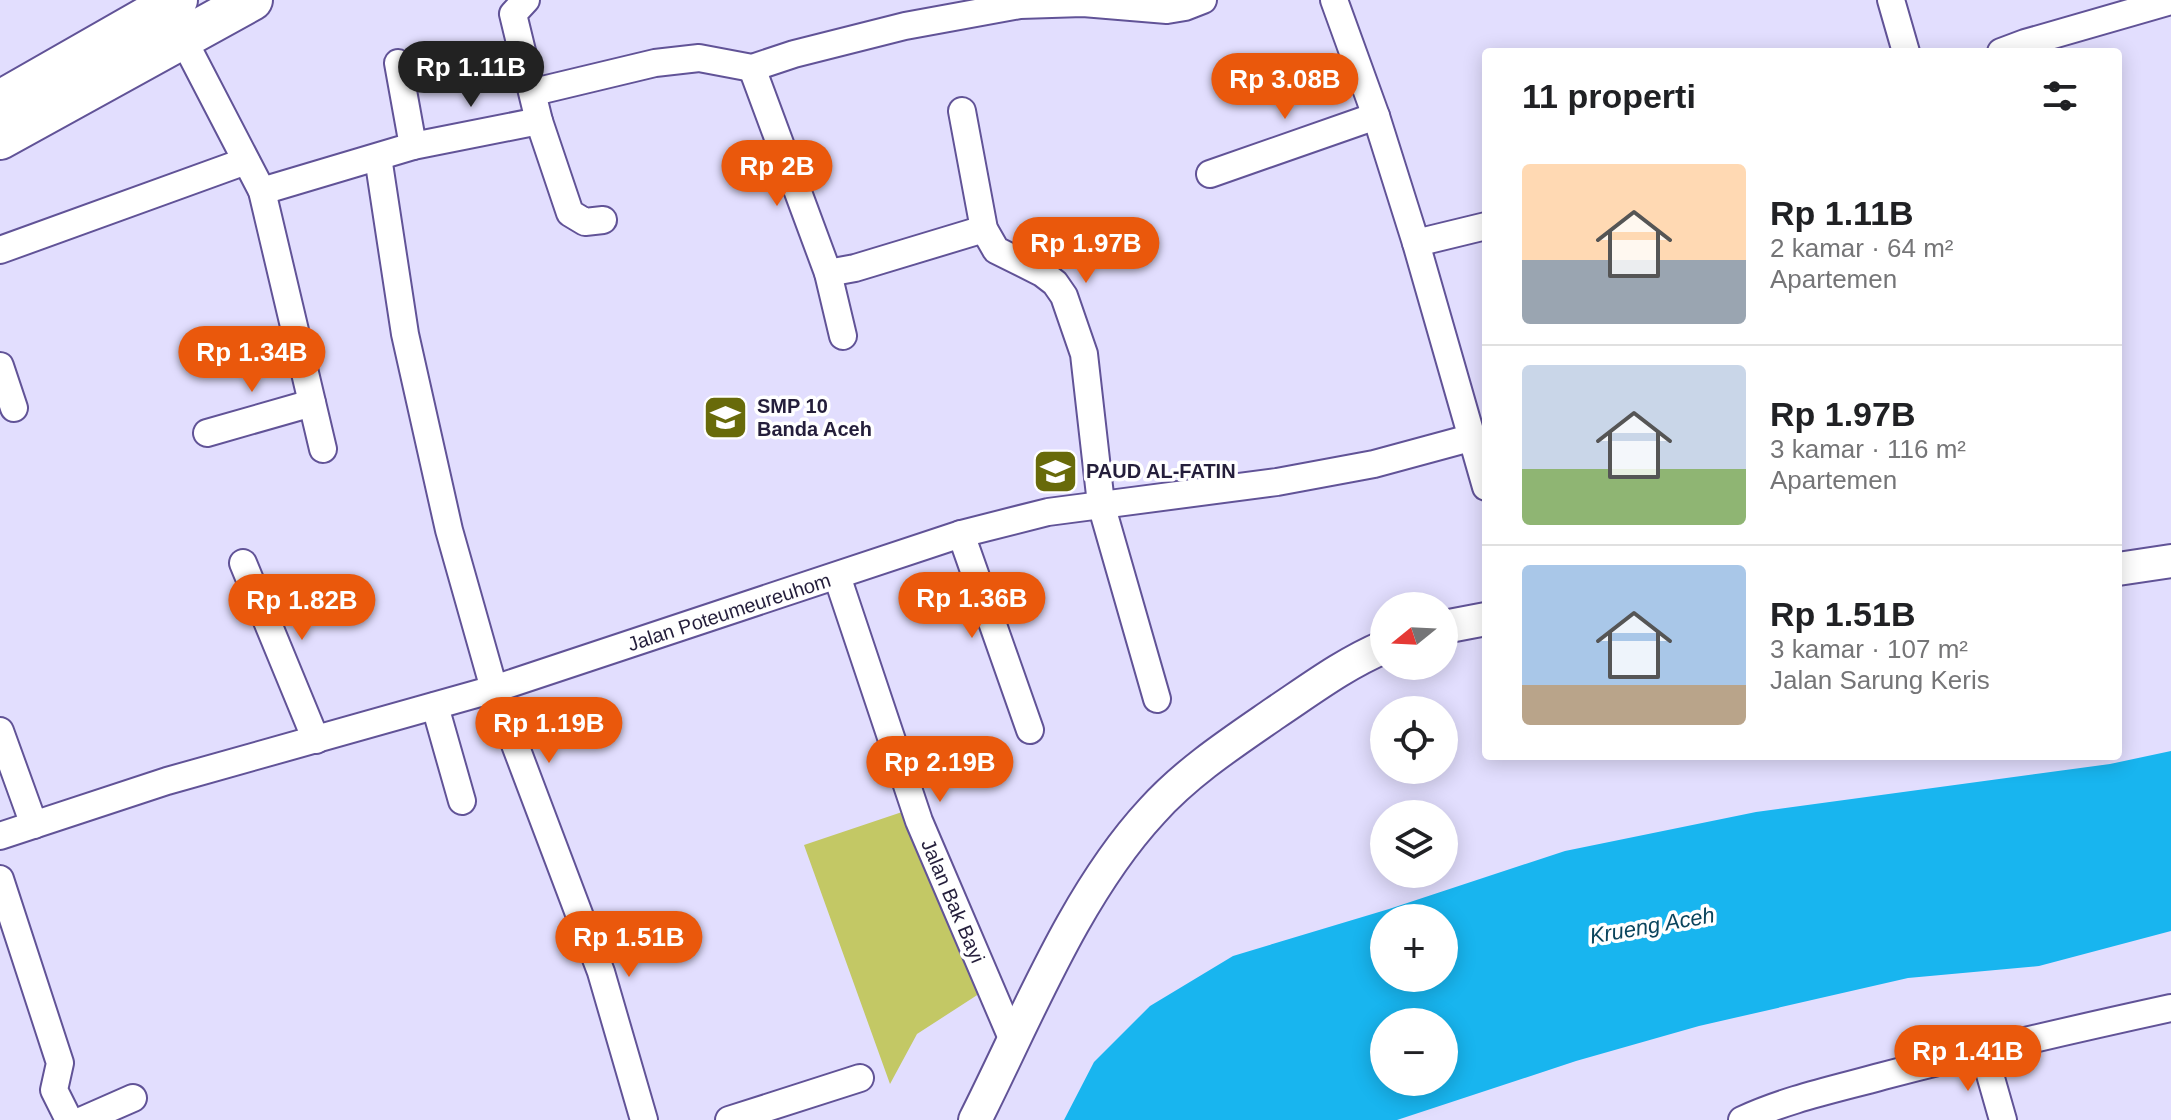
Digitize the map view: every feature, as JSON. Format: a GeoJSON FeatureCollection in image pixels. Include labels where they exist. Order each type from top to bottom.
{"type":"FeatureCollection","features":[{"type":"Feature","properties":{"kind":"main road"},"geometry":{"type":"LineString","coordinates":[[0,101],[172,11],[252,0]]}},
{"type":"Feature","properties":{"kind":"main road"},"geometry":{"type":"LineString","coordinates":[[0,139],[172,11]]}},
{"type":"Feature","properties":{"kind":"street"},"geometry":{"type":"LineString","coordinates":[[526,0],[513,14],[539,121],[570,213],[585,222],[603,220]]}},
{"type":"Feature","properties":{"kind":"street"},"geometry":{"type":"LineString","coordinates":[[534,92],[655,63],[699,58],[752,68],[926,11],[1056,2],[1185,7],[1203,0]]}},
{"type":"Feature","properties":{"kind":"street"},"geometry":{"type":"LineString","coordinates":[[1334,0],[1376,116],[1416,243],[1482,475]]}},
{"type":"Feature","properties":{"kind":"street"},"geometry":{"type":"LineString","coordinates":[[1891,0],[1905,48]]}},
{"type":"Feature","properties":{"kind":"street"},"geometry":{"type":"LineString","coordinates":[[2012,48],[2171,1]]}},
{"type":"Feature","properties":{"kind":"street"},"geometry":{"type":"LineString","coordinates":[[172,11],[262,191],[323,449]]}},
{"type":"Feature","properties":{"kind":"street"},"geometry":{"type":"LineString","coordinates":[[398,63],[413,146]]}},
{"type":"Feature","properties":{"kind":"street"},"geometry":{"type":"LineString","coordinates":[[752,68],[828,273],[843,336]]}},
{"type":"Feature","properties":{"kind":"street"},"geometry":{"type":"LineString","coordinates":[[962,111],[984,229],[996,250],[1055,283],[1064,296],[1084,354],[1101,504],[1157,699]]}},
{"type":"Feature","properties":{"kind":"street"},"geometry":{"type":"LineString","coordinates":[[1210,174],[1376,116]]}},
{"type":"Feature","properties":{"kind":"street"},"geometry":{"type":"LineString","coordinates":[[262,191],[413,146],[539,121]]}},
{"type":"Feature","properties":{"kind":"street"},"geometry":{"type":"LineString","coordinates":[[378,157],[395,258],[396,285],[449,530],[494,689],[601,972],[644,1120]]}},
{"type":"Feature","properties":{"kind":"street"},"geometry":{"type":"LineString","coordinates":[[0,250],[246,161]]}},
{"type":"Feature","properties":{"kind":"street"},"geometry":{"type":"LineString","coordinates":[[1416,243],[1482,227]]}},
{"type":"Feature","properties":{"kind":"street"},"geometry":{"type":"LineString","coordinates":[[828,273],[855,268],[984,229]]}},
{"type":"Feature","properties":{"kind":"street"},"geometry":{"type":"LineString","coordinates":[[0,366],[14,408]]}},
{"type":"Feature","properties":{"kind":"street"},"geometry":{"type":"LineString","coordinates":[[207,433],[312,403]]}},
{"type":"Feature","properties":{"kind":"street","name":"Jalan Poteumeureuhom"},"geometry":{"type":"LineString","coordinates":[[0,836],[143,789],[494,689],[961,534],[1048,512],[1277,482],[1374,464],[1470,438]]}},
{"type":"Feature","properties":{"kind":"street"},"geometry":{"type":"LineString","coordinates":[[961,534],[1030,730]]}},
{"type":"Feature","properties":{"kind":"street"},"geometry":{"type":"LineString","coordinates":[[2122,568],[2171,561]]}},
{"type":"Feature","properties":{"kind":"street"},"geometry":{"type":"LineString","coordinates":[[243,563],[316,740]]}},
{"type":"Feature","properties":{"kind":"street","name":"Jalan Bak Bayi"},"geometry":{"type":"LineString","coordinates":[[837,576],[919,821],[1014,1043]]}},
{"type":"Feature","properties":{"kind":"street"},"geometry":{"type":"LineString","coordinates":[[1458,624],[1482,620]]}},
{"type":"Feature","properties":{"kind":"street"},"geometry":{"type":"LineString","coordinates":[[975,1120],[1070,927],[1133,833],[1154,808],[1238,739],[1353,661],[1370,653]]}},
{"type":"Feature","properties":{"kind":"street"},"geometry":{"type":"LineString","coordinates":[[435,706],[462,801]]}},
{"type":"Feature","properties":{"kind":"street"},"geometry":{"type":"LineString","coordinates":[[0,731],[34,825]]}},
{"type":"Feature","properties":{"kind":"street"},"geometry":{"type":"LineString","coordinates":[[0,879],[60,1063],[54,1090],[69,1120]]}},
{"type":"Feature","properties":{"kind":"street"},"geometry":{"type":"LineString","coordinates":[[1742,1120],[1763,1110],[1813,1095],[1983,1050],[2171,1008]]}},
{"type":"Feature","properties":{"kind":"street"},"geometry":{"type":"LineString","coordinates":[[1983,1050],[2003,1120]]}},
{"type":"Feature","properties":{"kind":"street"},"geometry":{"type":"LineString","coordinates":[[729,1120],[860,1078]]}},
{"type":"Feature","properties":{"kind":"street"},"geometry":{"type":"LineString","coordinates":[[83,1120],[133,1098]]}},
{"type":"Feature","properties":{"kind":"green space"},"geometry":{"type":"Polygon","coordinates":[[[911,809],[985,990],[917,1034],[890,1084],[804,845],[911,809]]]}},
{"type":"Feature","properties":{"kind":"water","name":"Krueng Aceh"},"geometry":{"type":"Polygon","coordinates":[[[2171,751],[2171,931],[2039,966],[1908,978],[1699,1026],[1576,1061],[1397,1120],[1064,1120],[1094,1062],[1150,1006],[1233,956],[1370,915],[1370,992],[1458,992],[1458,904],[1404,904],[1565,851],[1756,812],[2110,764],[2171,751]]]}},
{"type":"Feature","properties":{"kind":"place","name":"SMP 10 Banda Aceh"},"geometry":{"type":"Point","coordinates":[726,418]}},
{"type":"Feature","properties":{"kind":"place","name":"PAUD AL-FATIN"},"geometry":{"type":"Point","coordinates":[1055,471]}}]}
